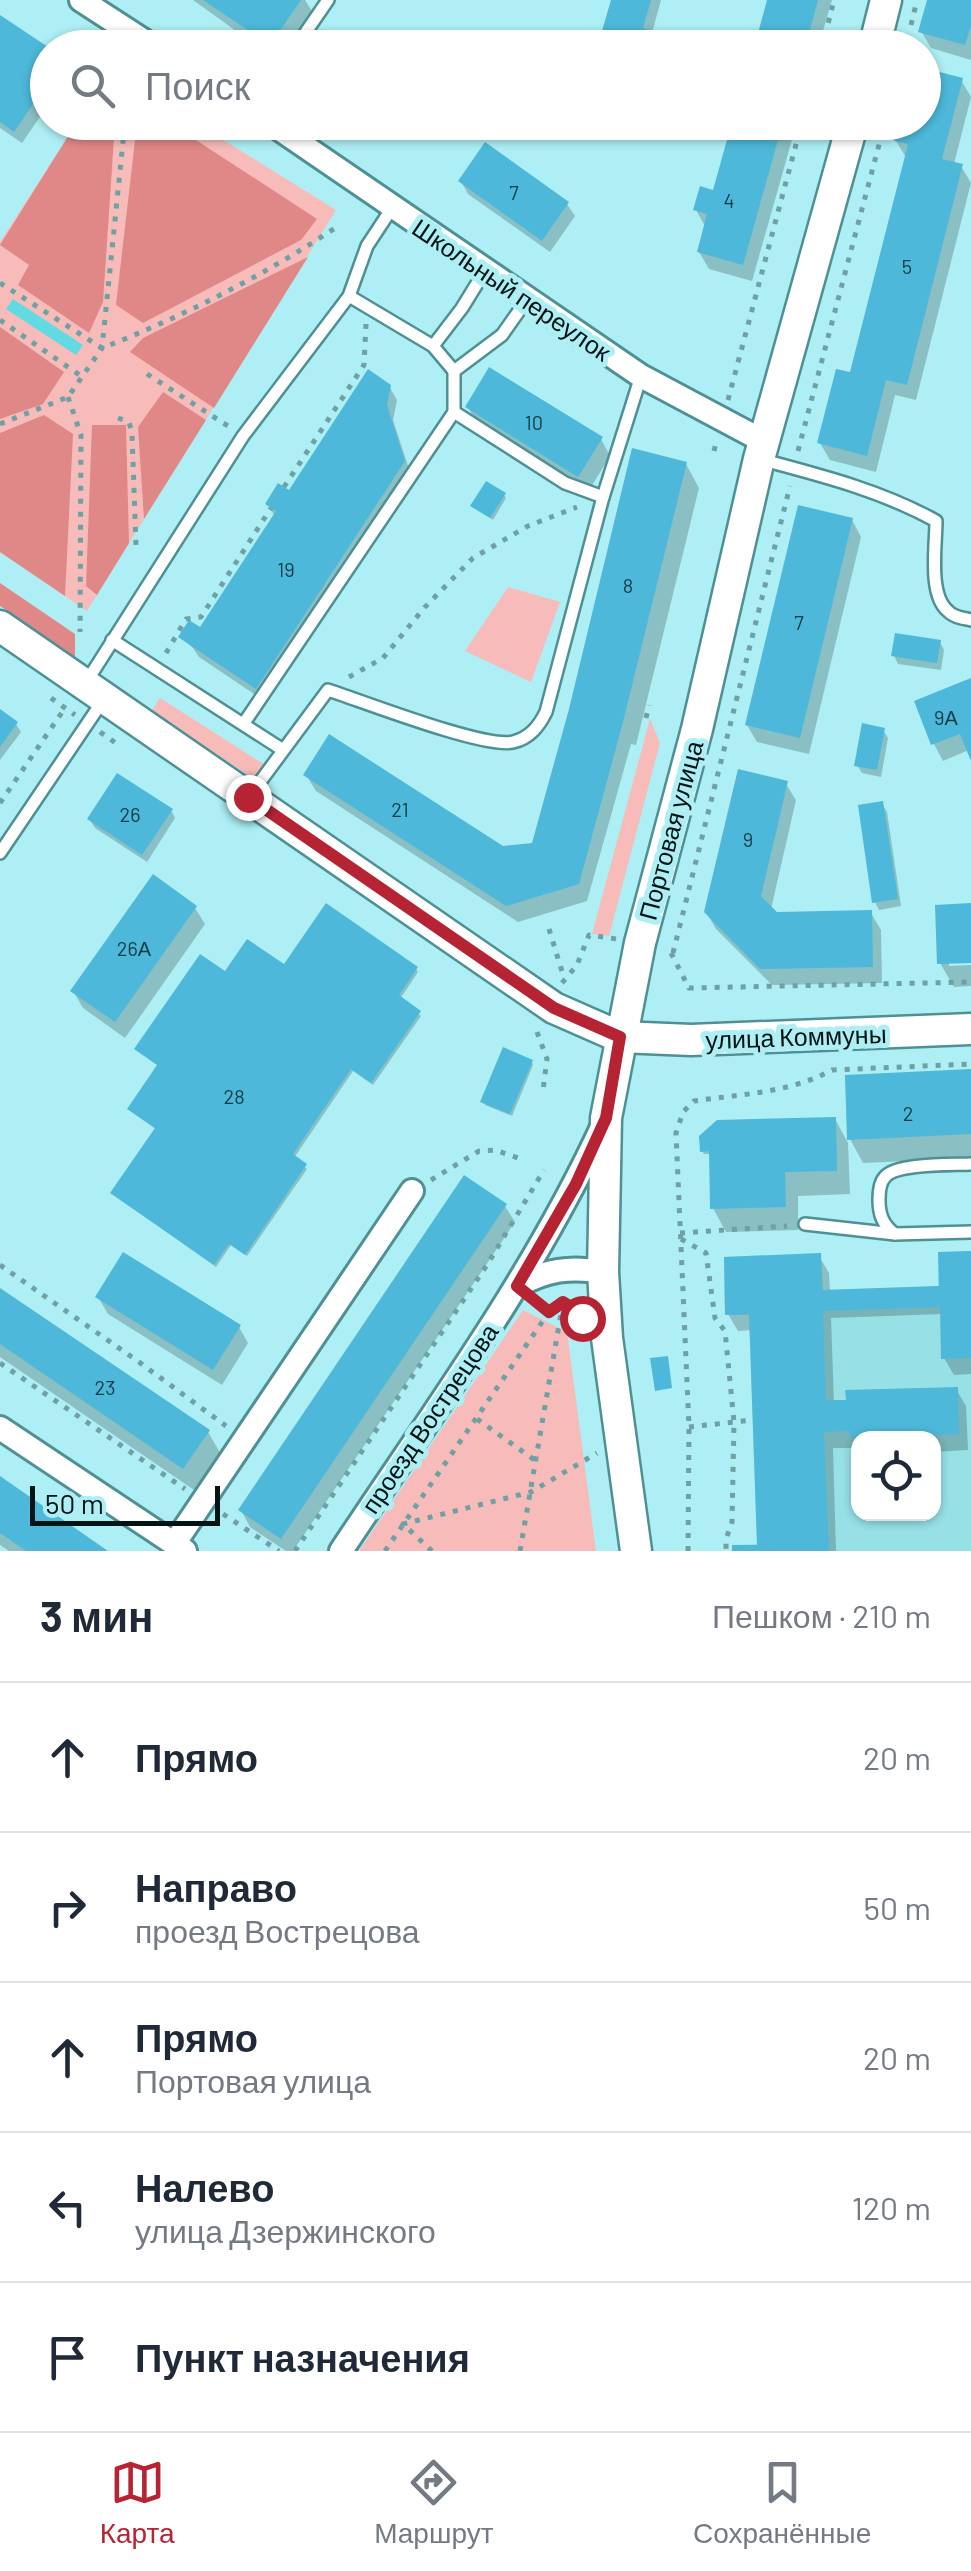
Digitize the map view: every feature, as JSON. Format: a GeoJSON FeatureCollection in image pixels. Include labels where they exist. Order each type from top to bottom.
{"type":"FeatureCollection","features":[{"type":"Feature","properties":{"kind":"main road"},"geometry":{"type":"LineString","coordinates":[[878,30],[886,0]]}},
{"type":"Feature","properties":{"kind":"main road","name":"Портовая улица"},"geometry":{"type":"LineString","coordinates":[[636,1551],[607,1338],[602,1272],[606,1118],[640,943],[697,729],[761,450],[848,140]]}},
{"type":"Feature","properties":{"kind":"main road"},"geometry":{"type":"LineString","coordinates":[[0,626],[84,697],[248,797],[554,1008],[620,1037]]}},
{"type":"Feature","properties":{"kind":"main road","name":"улица Коммуны"},"geometry":{"type":"LineString","coordinates":[[620,1037],[691,1040],[971,1029]]}},
{"type":"Feature","properties":{"kind":"street"},"geometry":{"type":"LineString","coordinates":[[81,0],[127,30]]}},
{"type":"Feature","properties":{"kind":"street","name":"Школьный переулок"},"geometry":{"type":"LineString","coordinates":[[295,140],[640,376],[722,421],[761,450]]}},
{"type":"Feature","properties":{"kind":"street","name":"проезд Вострецова"},"geometry":{"type":"LineString","coordinates":[[341,1551],[517,1286],[576,1184],[606,1118]]}},
{"type":"Feature","properties":{"kind":"street"},"geometry":{"type":"LineString","coordinates":[[0,1428],[176,1549],[203,1501],[412,1191]]}},
{"type":"Feature","properties":{"kind":"street"},"geometry":{"type":"LineString","coordinates":[[517,1286],[554,1270],[579,1268],[602,1272]]}},
{"type":"Feature","properties":{"kind":"lane"},"geometry":{"type":"LineString","coordinates":[[307,30],[328,0]]}},
{"type":"Feature","properties":{"kind":"lane"},"geometry":{"type":"LineString","coordinates":[[0,853],[112,640],[242,436],[349,296],[368,246],[392,208]]}},
{"type":"Feature","properties":{"kind":"lane"},"geometry":{"type":"LineString","coordinates":[[433,346],[486,269]]}},
{"type":"Feature","properties":{"kind":"lane"},"geometry":{"type":"LineString","coordinates":[[244,723],[454,412],[454,372],[433,346],[349,296]]}},
{"type":"Feature","properties":{"kind":"lane"},"geometry":{"type":"LineString","coordinates":[[454,372],[502,335],[528,298]]}},
{"type":"Feature","properties":{"kind":"lane"},"geometry":{"type":"LineString","coordinates":[[248,797],[328,690],[499,744],[528,736],[540,724],[640,376]]}},
{"type":"Feature","properties":{"kind":"lane"},"geometry":{"type":"LineString","coordinates":[[454,412],[565,483],[603,497]]}},
{"type":"Feature","properties":{"kind":"lane"},"geometry":{"type":"LineString","coordinates":[[761,450],[794,468],[908,505],[936,521],[938,600],[950,614],[971,620]]}},
{"type":"Feature","properties":{"kind":"lane"},"geometry":{"type":"LineString","coordinates":[[112,640],[283,750]]}},
{"type":"Feature","properties":{"kind":"lane"},"geometry":{"type":"LineString","coordinates":[[895,1234],[881,1219],[880,1186],[885,1176],[896,1170],[971,1164]]}},
{"type":"Feature","properties":{"kind":"lane"},"geometry":{"type":"LineString","coordinates":[[805,1224],[895,1234],[971,1232]]}},
{"type":"Feature","properties":{"kind":"path"},"geometry":{"type":"LineString","coordinates":[[826,30],[834,0]]}},
{"type":"Feature","properties":{"kind":"path"},"geometry":{"type":"LineString","coordinates":[[0,424],[68,397],[102,348],[124,140]]}},
{"type":"Feature","properties":{"kind":"path"},"geometry":{"type":"LineString","coordinates":[[714,451],[797,140]]}},
{"type":"Feature","properties":{"kind":"path"},"geometry":{"type":"LineString","coordinates":[[880,140],[802,432],[673,954],[689,988],[971,982]]}},
{"type":"Feature","properties":{"kind":"path"},"geometry":{"type":"LineString","coordinates":[[102,348],[149,330],[298,253],[338,226]]}},
{"type":"Feature","properties":{"kind":"path"},"geometry":{"type":"LineString","coordinates":[[0,284],[102,348]]}},
{"type":"Feature","properties":{"kind":"path"},"geometry":{"type":"LineString","coordinates":[[0,320],[81,376]]}},
{"type":"Feature","properties":{"kind":"path"},"geometry":{"type":"LineString","coordinates":[[284,486],[364,365]]}},
{"type":"Feature","properties":{"kind":"path"},"geometry":{"type":"LineString","coordinates":[[147,374],[214,417]]}},
{"type":"Feature","properties":{"kind":"path"},"geometry":{"type":"LineString","coordinates":[[68,397],[81,436],[80,632]]}},
{"type":"Feature","properties":{"kind":"path"},"geometry":{"type":"LineString","coordinates":[[118,418],[128,422],[132,433],[136,546]]}},
{"type":"Feature","properties":{"kind":"path"},"geometry":{"type":"LineString","coordinates":[[328,690],[382,658],[473,558],[528,526],[603,497]]}},
{"type":"Feature","properties":{"kind":"path"},"geometry":{"type":"LineString","coordinates":[[159,670],[186,619],[201,617],[271,508]]}},
{"type":"Feature","properties":{"kind":"path"},"geometry":{"type":"LineString","coordinates":[[0,803],[84,697]]}},
{"type":"Feature","properties":{"kind":"path"},"geometry":{"type":"LineString","coordinates":[[646,718],[649,705]]}},
{"type":"Feature","properties":{"kind":"path"},"geometry":{"type":"LineString","coordinates":[[549,929],[564,978]]}},
{"type":"Feature","properties":{"kind":"path"},"geometry":{"type":"LineString","coordinates":[[578,965],[589,935],[640,943],[673,954]]}},
{"type":"Feature","properties":{"kind":"path"},"geometry":{"type":"LineString","coordinates":[[688,1551],[689,1427],[676,1133],[684,1112],[694,1101],[791,1087],[832,1070],[971,1064]]}},
{"type":"Feature","properties":{"kind":"path"},"geometry":{"type":"LineString","coordinates":[[412,1191],[479,1150],[495,1150],[518,1158]]}},
{"type":"Feature","properties":{"kind":"path"},"geometry":{"type":"LineString","coordinates":[[296,1551],[487,1265],[544,1170]]}},
{"type":"Feature","properties":{"kind":"path"},"geometry":{"type":"LineString","coordinates":[[680,1236],[805,1224]]}},
{"type":"Feature","properties":{"kind":"path"},"geometry":{"type":"LineString","coordinates":[[680,1236],[706,1253],[715,1318],[725,1331],[734,1422],[732,1522],[726,1551]]}},
{"type":"Feature","properties":{"kind":"path"},"geometry":{"type":"LineString","coordinates":[[0,1265],[244,1440]]}},
{"type":"Feature","properties":{"kind":"path"},"geometry":{"type":"LineString","coordinates":[[517,1286],[549,1312]]}},
{"type":"Feature","properties":{"kind":"path"},"geometry":{"type":"LineString","coordinates":[[385,1551],[549,1312],[563,1302]]}},
{"type":"Feature","properties":{"kind":"path"},"geometry":{"type":"LineString","coordinates":[[563,1302],[582,1318]]}},
{"type":"Feature","properties":{"kind":"path"},"geometry":{"type":"LineString","coordinates":[[520,1551],[563,1302]]}},
{"type":"Feature","properties":{"kind":"path"},"geometry":{"type":"LineString","coordinates":[[0,1363],[279,1551]]}},
{"type":"Feature","properties":{"kind":"path"},"geometry":{"type":"LineString","coordinates":[[476,1419],[536,1461]]}},
{"type":"Feature","properties":{"kind":"path"},"geometry":{"type":"LineString","coordinates":[[689,1427],[753,1420]]}},
{"type":"Feature","properties":{"kind":"path"},"geometry":{"type":"LineString","coordinates":[[404,1524],[530,1492],[598,1452]]}},
{"type":"Feature","properties":{"kind":"path"},"geometry":{"type":"LineString","coordinates":[[404,1524],[432,1551]]}},
{"type":"Feature","properties":{"kind":"shaded area"},"geometry":{"type":"Polygon","coordinates":[[[66,140],[223,140],[336,210],[87,611],[0,552],[0,242],[66,140]]]}},
{"type":"Feature","properties":{"kind":"shaded area"},"geometry":{"type":"Polygon","coordinates":[[[66,140],[114,140],[103,302],[89,333],[18,285],[29,265],[0,245],[66,140]]]}},
{"type":"Feature","properties":{"kind":"shaded area"},"geometry":{"type":"Polygon","coordinates":[[[135,140],[196,140],[317,219],[301,240],[143,323],[116,305],[135,140]]]}},
{"type":"Feature","properties":{"kind":"shaded area"},"geometry":{"type":"Polygon","coordinates":[[[308,257],[214,408],[130,352],[143,338],[308,257]]]}},
{"type":"Feature","properties":{"kind":"shaded area"},"geometry":{"type":"Polygon","coordinates":[[[13,299],[83,345],[76,355],[6,309],[13,299]]]}},
{"type":"Feature","properties":{"kind":"shaded area"},"geometry":{"type":"Polygon","coordinates":[[[0,327],[64,372],[43,404],[0,419],[0,327]]]}},
{"type":"Feature","properties":{"kind":"shaded area"},"geometry":{"type":"Polygon","coordinates":[[[163,392],[206,420],[144,519],[138,427],[163,392]]]}},
{"type":"Feature","properties":{"kind":"shaded area"},"geometry":{"type":"Polygon","coordinates":[[[44,415],[73,434],[65,596],[0,552],[0,433],[44,415]]]}},
{"type":"Feature","properties":{"kind":"shaded area"},"geometry":{"type":"Polygon","coordinates":[[[92,425],[126,425],[129,543],[97,595],[86,586],[92,425]]]}},
{"type":"Feature","properties":{"kind":"shaded area"},"geometry":{"type":"Polygon","coordinates":[[[0,583],[75,634],[75,657],[0,606],[0,583]]]}},
{"type":"Feature","properties":{"kind":"shaded area"},"geometry":{"type":"Polygon","coordinates":[[[508,587],[560,602],[531,682],[465,651],[508,587]]]}},
{"type":"Feature","properties":{"kind":"shaded area"},"geometry":{"type":"Polygon","coordinates":[[[160,698],[265,765],[256,780],[151,712],[160,698]]]}},
{"type":"Feature","properties":{"kind":"shaded area"},"geometry":{"type":"Polygon","coordinates":[[[650,719],[660,743],[609,936],[592,934],[650,719]]]}},
{"type":"Feature","properties":{"kind":"shaded area"},"geometry":{"type":"Polygon","coordinates":[[[971,1251],[971,1551],[732,1551],[732,1545],[757,1544],[749,1315],[725,1315],[724,1257],[821,1253],[823,1290],[938,1286],[938,1252],[971,1251]]]}},
{"type":"Feature","properties":{"kind":"shaded area"},"geometry":{"type":"Polygon","coordinates":[[[523,1310],[567,1332],[596,1551],[359,1551],[523,1310]]]}},
{"type":"Feature","properties":{"kind":"building"},"geometry":{"type":"Polygon","coordinates":[[[203,0],[301,0],[280,30],[248,30],[203,0]]]}},
{"type":"Feature","properties":{"kind":"building"},"geometry":{"type":"Polygon","coordinates":[[[611,0],[651,0],[643,28],[649,30],[602,30],[611,0]]]}},
{"type":"Feature","properties":{"kind":"building"},"geometry":{"type":"Polygon","coordinates":[[[767,0],[818,0],[810,30],[759,30],[767,0]]]}},
{"type":"Feature","properties":{"kind":"building"},"geometry":{"type":"Polygon","coordinates":[[[927,0],[971,0],[971,26],[965,45],[941,38],[941,30],[919,30],[927,0]]]}},
{"type":"Feature","properties":{"kind":"building"},"geometry":{"type":"Polygon","coordinates":[[[0,15],[30,35],[30,108],[14,132],[0,122],[0,15]]]}},
{"type":"Feature","properties":{"kind":"building"},"geometry":{"type":"Polygon","coordinates":[[[941,72],[963,78],[942,159],[963,164],[907,385],[886,380],[867,456],[817,443],[836,369],[850,372],[908,144],[894,141],[941,140],[941,72]]]}},
{"type":"Feature","properties":{"kind":"building"},"geometry":{"type":"Polygon","coordinates":[[[727,140],[778,140],[743,265],[697,252],[707,214],[693,210],[700,186],[713,190],[727,140]]]}},
{"type":"Feature","properties":{"kind":"building"},"geometry":{"type":"Polygon","coordinates":[[[485,142],[569,202],[542,241],[458,181],[485,142]]]}},
{"type":"Feature","properties":{"kind":"building"},"geometry":{"type":"Polygon","coordinates":[[[489,367],[603,437],[578,477],[465,407],[489,367]]]}},
{"type":"Feature","properties":{"kind":"building"},"geometry":{"type":"Polygon","coordinates":[[[368,369],[391,385],[387,405],[405,461],[256,689],[178,637],[189,620],[200,627],[276,511],[265,504],[278,483],[289,490],[368,369]]]}},
{"type":"Feature","properties":{"kind":"building"},"geometry":{"type":"Polygon","coordinates":[[[632,448],[687,462],[579,884],[506,906],[303,775],[329,734],[503,846],[532,843],[632,448]]]}},
{"type":"Feature","properties":{"kind":"building"},"geometry":{"type":"Polygon","coordinates":[[[486,481],[506,493],[490,518],[470,506],[486,481]]]}},
{"type":"Feature","properties":{"kind":"building"},"geometry":{"type":"Polygon","coordinates":[[[798,505],[853,518],[800,738],[745,725],[798,505]]]}},
{"type":"Feature","properties":{"kind":"building"},"geometry":{"type":"Polygon","coordinates":[[[895,633],[941,640],[937,663],[891,656],[895,633]]]}},
{"type":"Feature","properties":{"kind":"building"},"geometry":{"type":"Polygon","coordinates":[[[971,678],[971,761],[960,734],[931,745],[914,701],[971,678]]]}},
{"type":"Feature","properties":{"kind":"building"},"geometry":{"type":"Polygon","coordinates":[[[0,709],[18,722],[0,747],[0,709]]]}},
{"type":"Feature","properties":{"kind":"building"},"geometry":{"type":"Polygon","coordinates":[[[862,723],[885,728],[877,770],[854,766],[862,723]]]}},
{"type":"Feature","properties":{"kind":"building"},"geometry":{"type":"Polygon","coordinates":[[[738,769],[788,781],[761,896],[777,912],[872,910],[873,967],[760,969],[704,912],[738,769]]]}},
{"type":"Feature","properties":{"kind":"building"},"geometry":{"type":"Polygon","coordinates":[[[117,773],[173,809],[142,855],[87,819],[117,773]]]}},
{"type":"Feature","properties":{"kind":"building"},"geometry":{"type":"Polygon","coordinates":[[[883,801],[898,899],[872,903],[858,805],[883,801]]]}},
{"type":"Feature","properties":{"kind":"building"},"geometry":{"type":"Polygon","coordinates":[[[153,874],[197,906],[115,1022],[70,991],[153,874]]]}},
{"type":"Feature","properties":{"kind":"building"},"geometry":{"type":"Polygon","coordinates":[[[326,903],[418,967],[399,995],[421,1011],[371,1083],[351,1069],[293,1154],[307,1164],[245,1255],[229,1244],[214,1265],[110,1193],[155,1128],[127,1109],[157,1065],[134,1049],[200,954],[225,971],[247,939],[284,964],[326,903]]]}},
{"type":"Feature","properties":{"kind":"building"},"geometry":{"type":"Polygon","coordinates":[[[971,903],[971,963],[937,964],[935,905],[971,903]]]}},
{"type":"Feature","properties":{"kind":"building"},"geometry":{"type":"Polygon","coordinates":[[[503,1047],[533,1060],[510,1114],[480,1102],[503,1047]]]}},
{"type":"Feature","properties":{"kind":"building"},"geometry":{"type":"Polygon","coordinates":[[[971,1069],[971,1134],[847,1140],[845,1075],[971,1069]]]}},
{"type":"Feature","properties":{"kind":"building"},"geometry":{"type":"Polygon","coordinates":[[[836,1117],[837,1171],[785,1172],[786,1207],[710,1209],[709,1151],[700,1152],[699,1136],[717,1120],[836,1117]]]}},
{"type":"Feature","properties":{"kind":"building"},"geometry":{"type":"Polygon","coordinates":[[[464,1175],[507,1204],[281,1539],[238,1510],[464,1175]]]}},
{"type":"Feature","properties":{"kind":"building"},"geometry":{"type":"Polygon","coordinates":[[[971,1251],[971,1358],[941,1359],[940,1307],[823,1311],[826,1400],[846,1400],[845,1390],[958,1387],[959,1434],[851,1431],[850,1438],[849,1431],[824,1432],[829,1551],[732,1551],[732,1545],[757,1545],[749,1314],[725,1315],[724,1257],[821,1253],[822,1290],[939,1286],[938,1252],[971,1251]]]}},
{"type":"Feature","properties":{"kind":"building"},"geometry":{"type":"Polygon","coordinates":[[[123,1252],[241,1325],[213,1370],[95,1297],[123,1252]]]}},
{"type":"Feature","properties":{"kind":"building"},"geometry":{"type":"Polygon","coordinates":[[[0,1288],[210,1430],[183,1469],[0,1344],[0,1288]]]}},
{"type":"Feature","properties":{"kind":"building"},"geometry":{"type":"Polygon","coordinates":[[[668,1356],[672,1388],[655,1391],[650,1358],[668,1356]]]}},
{"type":"Feature","properties":{"kind":"building"},"geometry":{"type":"Polygon","coordinates":[[[0,1476],[108,1551],[26,1551],[0,1533],[0,1476]]]}},
{"type":"Feature","properties":{"kind":"route"},"geometry":{"type":"LineString","coordinates":[[248,797],[554,1008],[620,1037],[606,1118],[576,1184],[517,1286],[549,1312],[563,1302],[582,1318]]}}]}
